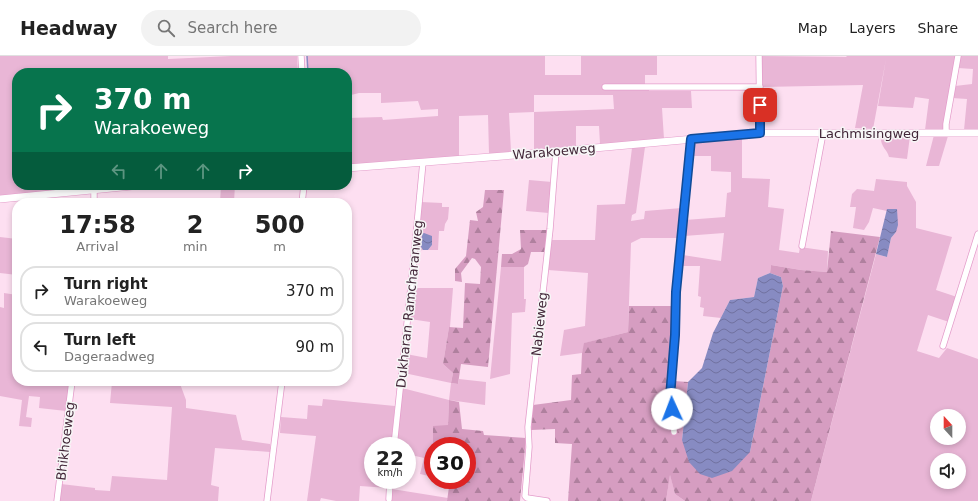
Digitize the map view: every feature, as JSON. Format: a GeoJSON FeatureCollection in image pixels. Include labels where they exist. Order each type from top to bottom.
{"type":"FeatureCollection","features":[{"type":"Feature","properties":{"kind":"street"},"geometry":{"type":"LineString","coordinates":[[301,56],[302,68]]}},
{"type":"Feature","properties":{"kind":"street"},"geometry":{"type":"LineString","coordinates":[[759,56],[760,133]]}},
{"type":"Feature","properties":{"kind":"street"},"geometry":{"type":"LineString","coordinates":[[946,133],[946,124],[958,56]]}},
{"type":"Feature","properties":{"kind":"street"},"geometry":{"type":"LineString","coordinates":[[605,87],[760,87]]}},
{"type":"Feature","properties":{"kind":"street","name":"Lachmisingweg"},"geometry":{"type":"LineString","coordinates":[[760,133],[978,133]]}},
{"type":"Feature","properties":{"kind":"street","name":"Warakoeweg"},"geometry":{"type":"LineString","coordinates":[[352,168],[760,133]]}},
{"type":"Feature","properties":{"kind":"street"},"geometry":{"type":"LineString","coordinates":[[802,246],[822,133]]}},
{"type":"Feature","properties":{"kind":"street"},"geometry":{"type":"LineString","coordinates":[[674,432],[670,397],[675,338],[676,292],[691,139]]}},
{"type":"Feature","properties":{"kind":"street","name":"Nabieweg"},"geometry":{"type":"LineString","coordinates":[[547,501],[526,498],[529,447],[528,427],[550,229],[556,151]]}},
{"type":"Feature","properties":{"kind":"street","name":"Dukharan Ramcharanweg"},"geometry":{"type":"LineString","coordinates":[[395,437],[412,282],[422,162]]}},
{"type":"Feature","properties":{"kind":"street"},"geometry":{"type":"LineString","coordinates":[[0,199],[94,190],[94,198]]}},
{"type":"Feature","properties":{"kind":"street"},"geometry":{"type":"LineString","coordinates":[[943,346],[978,234]]}},
{"type":"Feature","properties":{"kind":"street","name":"Bhikhoeweg"},"geometry":{"type":"LineString","coordinates":[[58,501],[71,386]]}},
{"type":"Feature","properties":{"kind":"street"},"geometry":{"type":"LineString","coordinates":[[267,501],[281,386]]}},
{"type":"Feature","properties":{"kind":"street"},"geometry":{"type":"LineString","coordinates":[[389,499],[390,489]]}},
{"type":"Feature","properties":{"kind":"shaded area"},"geometry":{"type":"Polygon","coordinates":[[[0,56],[168,56],[168,59],[231,56],[297,56],[298,68],[12,68],[12,190],[49,190],[49,192],[0,197],[0,56]]]}},
{"type":"Feature","properties":{"kind":"shaded area"},"geometry":{"type":"Polygon","coordinates":[[[307,56],[545,56],[545,75],[581,75],[581,56],[657,56],[657,75],[645,75],[645,84],[649,84],[649,91],[691,91],[692,108],[662,108],[664,139],[600,144],[599,126],[576,126],[576,146],[534,150],[534,112],[509,113],[511,152],[489,154],[488,115],[459,116],[459,157],[352,165],[352,118],[382,117],[383,120],[438,116],[438,109],[421,110],[418,101],[381,103],[381,93],[359,93],[352,95],[352,68],[308,68],[307,56]],[[534,95],[534,112],[614,109],[613,95],[534,95]]]}},
{"type":"Feature","properties":{"kind":"shaded area"},"geometry":{"type":"Polygon","coordinates":[[[761,56],[956,56],[944,131],[925,130],[929,99],[915,97],[913,108],[878,106],[886,59],[873,129],[855,128],[863,85],[762,87],[761,56]]]}},
{"type":"Feature","properties":{"kind":"shaded area"},"geometry":{"type":"Polygon","coordinates":[[[960,56],[978,56],[978,131],[964,130],[967,99],[952,98],[955,86],[972,84],[973,69],[958,68],[960,56]]]}},
{"type":"Feature","properties":{"kind":"shaded area"},"geometry":{"type":"Polygon","coordinates":[[[934,135],[948,136],[939,166],[926,166],[934,135]]]}},
{"type":"Feature","properties":{"kind":"shaded area"},"geometry":{"type":"Polygon","coordinates":[[[881,136],[910,136],[907,159],[889,157],[882,143],[881,136]]]}},
{"type":"Feature","properties":{"kind":"shaded area"},"geometry":{"type":"Polygon","coordinates":[[[742,137],[742,178],[770,179],[768,207],[784,209],[779,250],[799,253],[800,247],[828,251],[827,272],[801,270],[771,265],[770,273],[758,278],[754,297],[730,300],[721,318],[703,316],[704,308],[700,307],[701,297],[698,296],[700,266],[682,266],[683,255],[721,261],[724,233],[684,236],[685,220],[725,217],[727,193],[731,192],[731,172],[711,171],[711,156],[692,156],[693,142],[742,137]]]}},
{"type":"Feature","properties":{"kind":"shaded area"},"geometry":{"type":"Polygon","coordinates":[[[645,147],[636,213],[632,215],[631,221],[644,219],[645,211],[682,208],[680,238],[641,238],[631,243],[628,332],[585,343],[582,353],[560,356],[564,330],[585,326],[588,273],[548,270],[552,240],[595,240],[597,205],[625,204],[632,148],[645,147]]]}},
{"type":"Feature","properties":{"kind":"shaded area"},"geometry":{"type":"Polygon","coordinates":[[[876,179],[907,182],[907,186],[916,202],[916,228],[952,237],[936,290],[957,297],[949,322],[928,315],[917,351],[939,358],[947,348],[978,359],[978,501],[811,501],[876,254],[887,257],[891,238],[896,232],[888,209],[887,211],[873,208],[869,222],[864,230],[853,228],[856,207],[850,207],[852,194],[857,189],[874,191],[876,179]]]}},
{"type":"Feature","properties":{"kind":"shaded area"},"geometry":{"type":"Polygon","coordinates":[[[529,180],[552,182],[549,213],[526,211],[529,180]]]}},
{"type":"Feature","properties":{"kind":"shaded area"},"geometry":{"type":"Polygon","coordinates":[[[221,190],[235,190],[234,198],[220,198],[221,190]]]}},
{"type":"Feature","properties":{"kind":"shaded area"},"geometry":{"type":"Polygon","coordinates":[[[421,202],[442,203],[442,207],[449,207],[448,219],[445,224],[444,231],[439,231],[438,250],[428,250],[432,245],[422,234],[421,247],[423,250],[417,251],[421,202]]]}},
{"type":"Feature","properties":{"kind":"shaded area"},"geometry":{"type":"Polygon","coordinates":[[[0,237],[12,238],[12,274],[0,273],[0,237]]]}},
{"type":"Feature","properties":{"kind":"shaded area"},"geometry":{"type":"Polygon","coordinates":[[[501,267],[524,267],[524,299],[526,299],[525,312],[512,313],[510,374],[490,379],[501,267]]]}},
{"type":"Feature","properties":{"kind":"shaded area"},"geometry":{"type":"Polygon","coordinates":[[[413,288],[453,288],[450,327],[443,364],[453,373],[451,383],[404,373],[406,354],[427,358],[430,322],[410,319],[413,288]]]}},
{"type":"Feature","properties":{"kind":"shaded area"},"geometry":{"type":"Polygon","coordinates":[[[4,293],[12,294],[12,386],[68,386],[66,411],[39,408],[40,397],[29,396],[26,417],[32,418],[31,427],[19,426],[22,400],[0,396],[0,307],[4,308],[4,293]]]}},
{"type":"Feature","properties":{"kind":"shaded area"},"geometry":{"type":"Polygon","coordinates":[[[459,379],[486,382],[485,405],[449,400],[451,383],[458,384],[459,379]]]}},
{"type":"Feature","properties":{"kind":"shaded area"},"geometry":{"type":"Polygon","coordinates":[[[112,386],[181,386],[186,400],[186,408],[236,415],[242,440],[270,444],[270,452],[215,448],[211,485],[219,487],[218,501],[60,501],[61,484],[110,491],[112,476],[167,480],[172,407],[110,403],[112,386]]]}},
{"type":"Feature","properties":{"kind":"shaded area"},"geometry":{"type":"Polygon","coordinates":[[[402,388],[449,400],[448,426],[433,426],[433,437],[424,437],[424,458],[416,456],[416,437],[397,437],[402,388]]]}},
{"type":"Feature","properties":{"kind":"shaded area"},"geometry":{"type":"Polygon","coordinates":[[[323,399],[395,406],[392,437],[364,437],[364,486],[360,486],[359,501],[336,501],[321,498],[320,501],[307,501],[316,436],[280,433],[281,417],[307,419],[308,405],[322,406],[323,399]]]}},
{"type":"Feature","properties":{"kind":"shaded area"},"geometry":{"type":"Polygon","coordinates":[[[424,458],[424,475],[420,474],[424,458]]]}},
{"type":"Feature","properties":{"kind":"shaded area"},"geometry":{"type":"Polygon","coordinates":[[[670,474],[675,494],[685,501],[666,501],[670,474]]]}},
{"type":"Feature","properties":{"kind":"shaded area"},"geometry":{"type":"Polygon","coordinates":[[[392,489],[448,498],[447,501],[391,501],[392,489]]]}},
{"type":"Feature","properties":{"kind":"green space"},"geometry":{"type":"Polygon","coordinates":[[[485,190],[504,190],[488,367],[461,364],[458,384],[451,383],[453,373],[443,364],[449,327],[463,328],[465,283],[480,284],[481,267],[475,259],[472,258],[461,273],[462,282],[455,281],[455,269],[466,256],[470,220],[478,221],[476,212],[483,207],[485,190]]]}},
{"type":"Feature","properties":{"kind":"green space"},"geometry":{"type":"Polygon","coordinates":[[[520,230],[547,230],[545,252],[531,252],[528,264],[524,267],[501,267],[502,254],[512,254],[521,249],[520,230]]]}},
{"type":"Feature","properties":{"kind":"green space"},"geometry":{"type":"Polygon","coordinates":[[[831,231],[880,237],[811,501],[685,501],[675,494],[670,475],[666,501],[568,501],[572,444],[555,443],[555,429],[531,430],[533,405],[571,400],[572,375],[581,374],[584,343],[628,332],[629,306],[673,306],[668,397],[673,433],[672,396],[674,381],[688,382],[682,440],[750,452],[783,286],[781,277],[770,273],[771,265],[801,270],[827,272],[831,231]]]}},
{"type":"Feature","properties":{"kind":"green space"},"geometry":{"type":"Polygon","coordinates":[[[449,400],[459,402],[462,429],[483,431],[484,435],[526,438],[520,501],[447,501],[449,489],[476,489],[476,437],[433,437],[433,426],[448,425],[449,400]]]}},
{"type":"Feature","properties":{"kind":"water"},"geometry":{"type":"Polygon","coordinates":[[[887,209],[897,209],[898,225],[896,232],[891,238],[887,257],[876,254],[887,209]]]}},
{"type":"Feature","properties":{"kind":"water"},"geometry":{"type":"Polygon","coordinates":[[[424,233],[432,236],[432,245],[428,250],[423,250],[421,247],[422,234],[424,233]]]}},
{"type":"Feature","properties":{"kind":"water"},"geometry":{"type":"Polygon","coordinates":[[[770,273],[781,277],[783,286],[750,452],[732,471],[712,478],[700,474],[689,462],[682,440],[688,382],[702,368],[713,333],[730,300],[754,297],[758,278],[770,273]]]}},
{"type":"Feature","properties":{"kind":"waterway"},"geometry":{"type":"LineString","coordinates":[[307,56],[308,68]]}},
{"type":"Feature","properties":{"kind":"route"},"geometry":{"type":"LineString","coordinates":[[672,409],[670,397],[674,357],[676,292],[691,139],[760,133],[760,105]]}}]}
